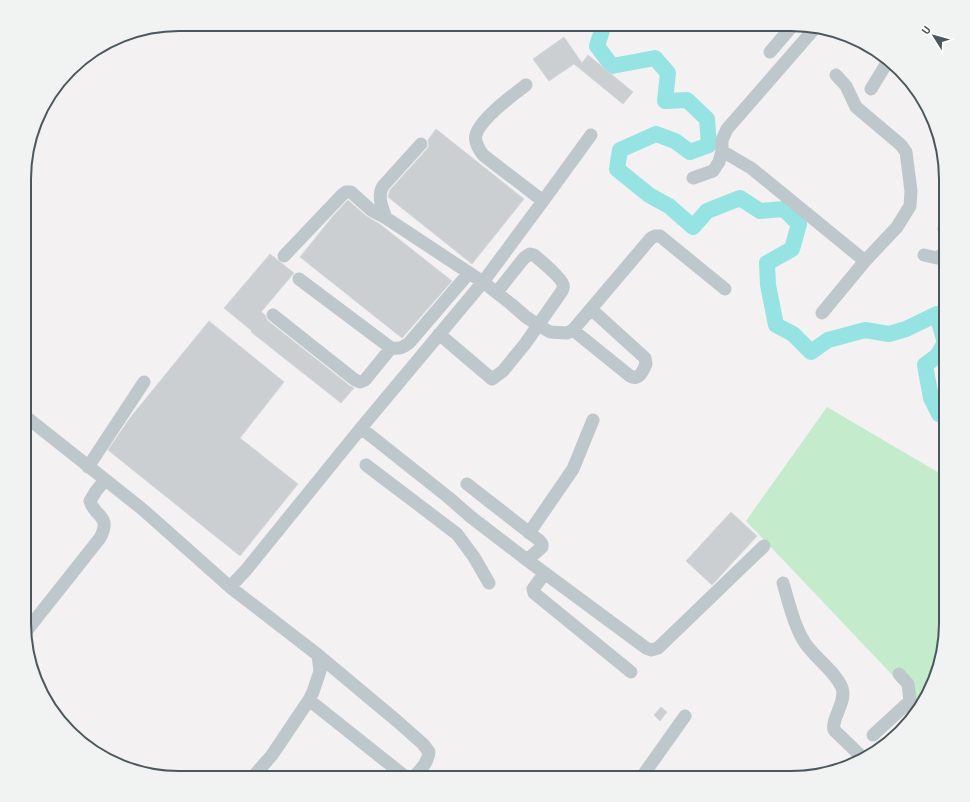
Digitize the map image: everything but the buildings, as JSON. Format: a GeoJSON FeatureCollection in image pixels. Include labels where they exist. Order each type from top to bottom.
{"type":"FeatureCollection","features":[{"type":"Feature","properties":{"kind":"street"},"geometry":{"type":"LineString","coordinates":[[770,52],[788,31]]}},
{"type":"Feature","properties":{"kind":"street"},"geometry":{"type":"LineString","coordinates":[[693,178],[713,171],[719,162],[722,151],[722,140],[727,128],[811,32]]}},
{"type":"Feature","properties":{"kind":"street"},"geometry":{"type":"LineString","coordinates":[[871,89],[885,65]]}},
{"type":"Feature","properties":{"kind":"street"},"geometry":{"type":"LineString","coordinates":[[822,313],[865,261],[896,227],[910,206],[911,191],[906,152],[901,145],[856,107],[846,86],[836,75]]}},
{"type":"Feature","properties":{"kind":"street"},"geometry":{"type":"LineString","coordinates":[[526,85],[494,110],[481,126],[476,136],[477,146],[483,155],[543,201]]}},
{"type":"Feature","properties":{"kind":"street"},"geometry":{"type":"LineString","coordinates":[[230,588],[483,282],[591,135]]}},
{"type":"Feature","properties":{"kind":"street"},"geometry":{"type":"LineString","coordinates":[[386,218],[381,203],[381,190],[421,144]]}},
{"type":"Feature","properties":{"kind":"street"},"geometry":{"type":"LineString","coordinates":[[722,151],[751,168],[865,261]]}},
{"type":"Feature","properties":{"kind":"street"},"geometry":{"type":"LineString","coordinates":[[284,256],[342,195],[346,192],[350,192],[371,210],[386,218],[483,282],[512,304],[526,317],[550,332],[567,333],[573,330],[651,238],[655,236],[660,236],[725,289]]}},
{"type":"Feature","properties":{"kind":"street"},"geometry":{"type":"LineString","coordinates":[[439,334],[492,379],[504,371],[525,344],[564,287],[562,280],[534,255],[530,254],[524,258],[497,292]]}},
{"type":"Feature","properties":{"kind":"street"},"geometry":{"type":"LineString","coordinates":[[924,255],[937,258],[939,257]]}},
{"type":"Feature","properties":{"kind":"street"},"geometry":{"type":"LineString","coordinates":[[299,279],[391,348],[399,349],[410,342],[469,273]]}},
{"type":"Feature","properties":{"kind":"street"},"geometry":{"type":"LineString","coordinates":[[573,330],[630,376],[636,378],[641,373],[646,364],[645,358],[591,309]]}},
{"type":"Feature","properties":{"kind":"street"},"geometry":{"type":"LineString","coordinates":[[273,315],[355,380],[360,382],[365,380],[391,348]]}},
{"type":"Feature","properties":{"kind":"street"},"geometry":{"type":"LineString","coordinates":[[88,467],[144,382]]}},
{"type":"Feature","properties":{"kind":"street"},"geometry":{"type":"LineString","coordinates":[[529,532],[573,469],[593,420]]}},
{"type":"Feature","properties":{"kind":"street"},"geometry":{"type":"LineString","coordinates":[[31,421],[141,508],[230,588],[318,655],[423,744],[429,752],[428,758],[419,771]]}},
{"type":"Feature","properties":{"kind":"street"},"geometry":{"type":"LineString","coordinates":[[361,428],[470,517],[646,648],[651,650],[658,648],[764,546]]}},
{"type":"Feature","properties":{"kind":"street"},"geometry":{"type":"LineString","coordinates":[[366,465],[457,534],[474,557],[489,583]]}},
{"type":"Feature","properties":{"kind":"street"},"geometry":{"type":"LineString","coordinates":[[31,625],[100,538],[104,530],[104,523],[90,501],[105,480]]}},
{"type":"Feature","properties":{"kind":"street"},"geometry":{"type":"LineString","coordinates":[[467,484],[529,532],[542,544],[542,547],[527,560]]}},
{"type":"Feature","properties":{"kind":"street"},"geometry":{"type":"LineString","coordinates":[[457,534],[470,517]]}},
{"type":"Feature","properties":{"kind":"street"},"geometry":{"type":"LineString","coordinates":[[545,573],[533,589],[534,593],[631,672]]}},
{"type":"Feature","properties":{"kind":"street"},"geometry":{"type":"LineString","coordinates":[[783,583],[798,632],[806,645],[834,676],[842,689],[840,707],[833,725],[834,730],[859,754]]}},
{"type":"Feature","properties":{"kind":"street"},"geometry":{"type":"LineString","coordinates":[[258,771],[272,755],[309,700],[320,671],[318,655]]}},
{"type":"Feature","properties":{"kind":"street"},"geometry":{"type":"LineString","coordinates":[[872,735],[913,704],[908,684],[899,674]]}},
{"type":"Feature","properties":{"kind":"street"},"geometry":{"type":"LineString","coordinates":[[309,700],[398,771]]}},
{"type":"Feature","properties":{"kind":"street"},"geometry":{"type":"LineString","coordinates":[[646,771],[685,716]]}},
{"type":"Feature","properties":{"kind":"green space"},"geometry":{"type":"Polygon","coordinates":[[[827,407],[939,473],[939,633],[931,671],[928,680],[917,701],[746,521],[827,407]]]}},
{"type":"Feature","properties":{"kind":"waterway"},"geometry":{"type":"LineString","coordinates":[[602,31],[597,46],[612,66],[655,58],[668,73],[665,101],[687,100],[707,119],[709,145],[690,152],[675,141],[656,134],[620,150],[617,169],[649,195],[669,206],[693,227],[707,211],[740,198],[760,211],[784,209],[799,224],[792,249],[767,263],[768,285],[776,325],[793,334],[811,352],[828,340],[865,330],[889,334],[906,329],[937,314],[939,321]]}},
{"type":"Feature","properties":{"kind":"waterway"},"geometry":{"type":"LineString","coordinates":[[939,353],[925,365],[931,398],[939,414]]}}]}
